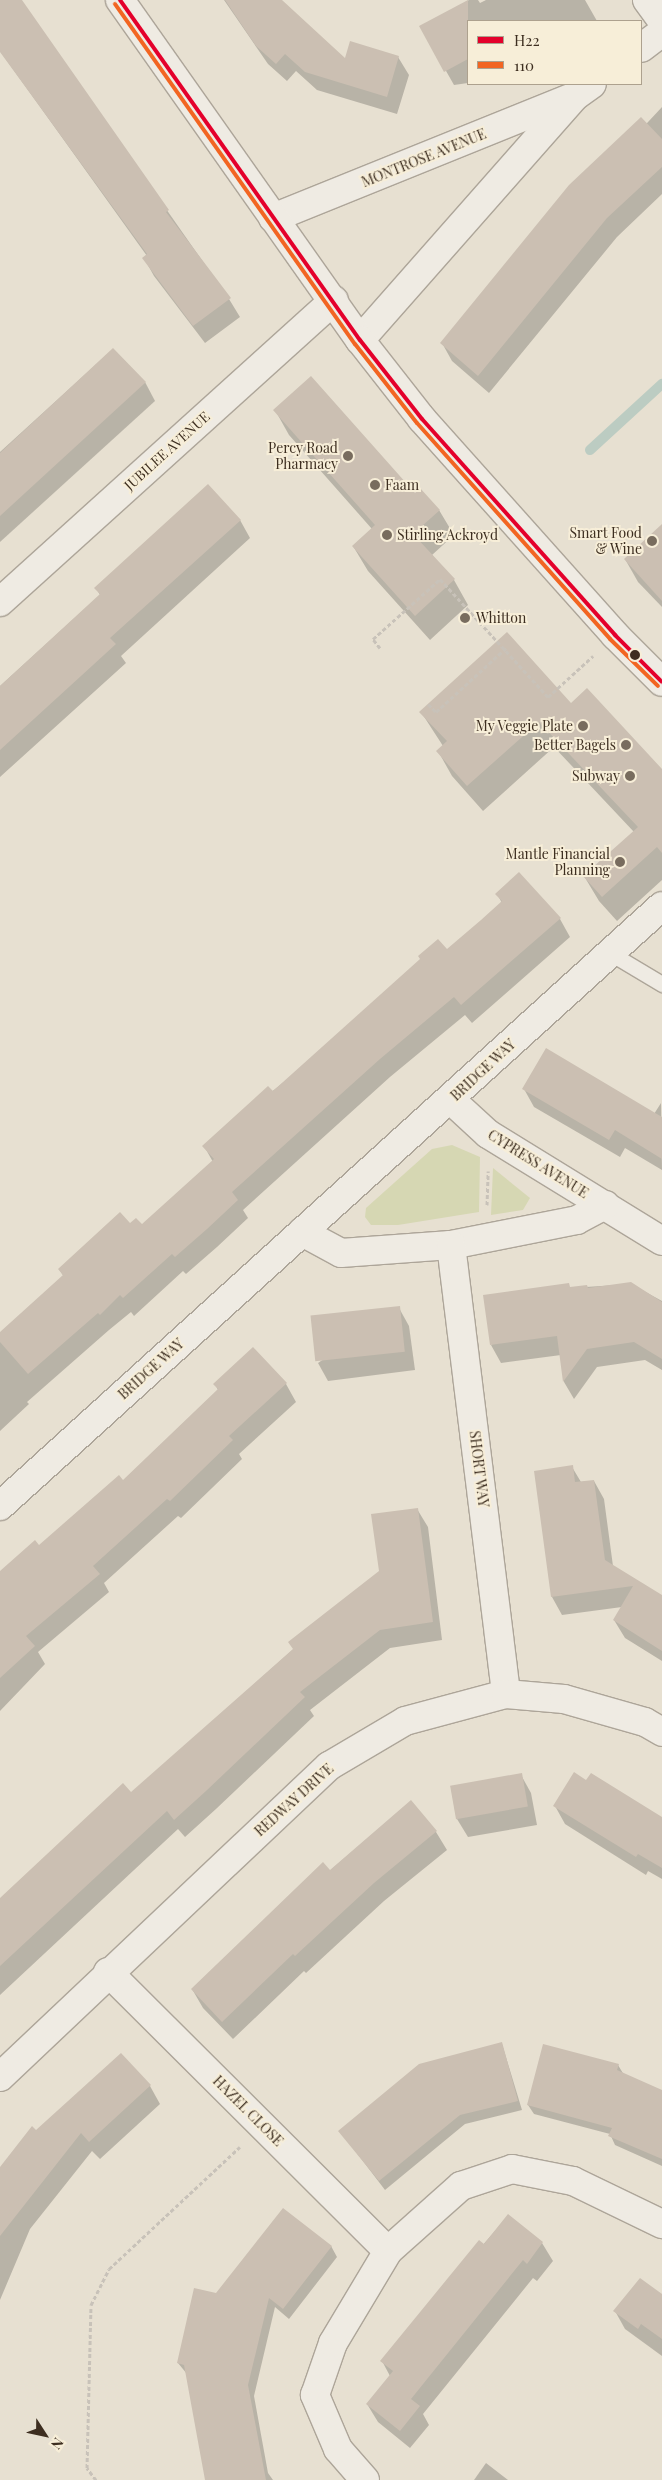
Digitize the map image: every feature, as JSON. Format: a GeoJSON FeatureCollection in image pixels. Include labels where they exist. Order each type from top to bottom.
{"type":"FeatureCollection","features":[{"type":"Feature","properties":{"kind":"street"},"geometry":{"type":"LineString","coordinates":[[120,0],[273,218],[334,300],[360,340],[422,419],[571,586],[662,682]]}},
{"type":"Feature","properties":{"kind":"street"},"geometry":{"type":"LineString","coordinates":[[647,0],[662,21]]}},
{"type":"Feature","properties":{"kind":"street"},"geometry":{"type":"LineString","coordinates":[[642,47],[662,32]]}},
{"type":"Feature","properties":{"kind":"street","name":"MONTROSE AVENUE"},"geometry":{"type":"LineString","coordinates":[[273,218],[583,90]]}},
{"type":"Feature","properties":{"kind":"street","name":"MONTROSE AVENUE"},"geometry":{"type":"LineString","coordinates":[[360,340],[583,90]]}},
{"type":"Feature","properties":{"kind":"street","name":"JUBILEE AVENUE"},"geometry":{"type":"LineString","coordinates":[[0,602],[334,300]]}},
{"type":"Feature","properties":{"kind":"street","name":"BRIDGE WAY"},"geometry":{"type":"LineString","coordinates":[[0,1506],[302,1232],[451,1100],[662,906]]}},
{"type":"Feature","properties":{"kind":"street","name":"CYPRESS AVENUE"},"geometry":{"type":"LineString","coordinates":[[451,1100],[488,1134],[662,1240]]}},
{"type":"Feature","properties":{"kind":"street","name":"CYPRESS AVENUE"},"geometry":{"type":"LineString","coordinates":[[451,1245],[577,1220],[605,1205]]}},
{"type":"Feature","properties":{"kind":"street"},"geometry":{"type":"LineString","coordinates":[[302,1232],[341,1253],[451,1245]]}},
{"type":"Feature","properties":{"kind":"street","name":"SHORT WAY"},"geometry":{"type":"LineString","coordinates":[[451,1245],[506,1694]]}},
{"type":"Feature","properties":{"kind":"street","name":"REDWAY DRIVE"},"geometry":{"type":"LineString","coordinates":[[0,2076],[108,1972],[329,1766],[405,1721],[506,1694],[564,1699],[645,1722],[662,1732]]}},
{"type":"Feature","properties":{"kind":"street","name":"HAZEL CLOSE"},"geometry":{"type":"LineString","coordinates":[[108,1972],[388,2251]]}},
{"type":"Feature","properties":{"kind":"street"},"geometry":{"type":"LineString","coordinates":[[365,2480],[338,2450],[315,2395],[333,2343],[388,2251],[461,2186],[512,2169],[573,2181],[662,2224]]}},
{"type":"Feature","properties":{"kind":"lane"},"geometry":{"type":"LineString","coordinates":[[610,953],[662,984]]}},
{"type":"Feature","properties":{"kind":"path"},"geometry":{"type":"LineString","coordinates":[[380,648],[373,640],[440,579],[506,648],[548,697],[616,635]]}},
{"type":"Feature","properties":{"kind":"path"},"geometry":{"type":"LineString","coordinates":[[428,704],[436,712],[506,648]]}},
{"type":"Feature","properties":{"kind":"path"},"geometry":{"type":"LineString","coordinates":[[487,1238],[488,1134]]}},
{"type":"Feature","properties":{"kind":"path"},"geometry":{"type":"LineString","coordinates":[[96,2480],[87,2468],[91,2305],[110,2268],[263,2126]]}},
{"type":"Feature","properties":{"kind":"green space"},"geometry":{"type":"Polygon","coordinates":[[[452,1145],[480,1157],[479,1212],[398,1225],[371,1225],[365,1217],[366,1208],[432,1149],[452,1145]]]}},
{"type":"Feature","properties":{"kind":"green space"},"geometry":{"type":"Polygon","coordinates":[[[493,1168],[530,1198],[523,1210],[491,1215],[493,1168]]]}},
{"type":"Feature","properties":{"kind":"building"},"geometry":{"type":"Polygon","coordinates":[[[0,0],[22,0],[169,210],[166,212],[231,298],[193,326],[142,258],[147,254],[0,52],[0,0]]]}},
{"type":"Feature","properties":{"kind":"building"},"geometry":{"type":"Polygon","coordinates":[[[225,0],[282,0],[345,58],[350,41],[399,56],[387,97],[305,72],[285,54],[276,64],[256,46],[225,0]]]}},
{"type":"Feature","properties":{"kind":"building"},"geometry":{"type":"Polygon","coordinates":[[[468,0],[467,60],[444,72],[419,26],[468,0]]]}},
{"type":"Feature","properties":{"kind":"building"},"geometry":{"type":"Polygon","coordinates":[[[641,117],[662,139],[662,167],[607,218],[478,376],[440,343],[569,185],[641,117]]]}},
{"type":"Feature","properties":{"kind":"building"},"geometry":{"type":"Polygon","coordinates":[[[113,348],[146,382],[0,516],[0,453],[113,348]]]}},
{"type":"Feature","properties":{"kind":"building"},"geometry":{"type":"Polygon","coordinates":[[[311,376],[415,493],[420,488],[440,510],[413,534],[455,579],[415,616],[352,546],[375,525],[273,410],[311,376]]]}},
{"type":"Feature","properties":{"kind":"building"},"geometry":{"type":"Polygon","coordinates":[[[208,484],[241,520],[110,638],[116,644],[0,750],[0,686],[100,594],[94,588],[208,484]]]}},
{"type":"Feature","properties":{"kind":"building","name":"Smart Food & Wine"},"geometry":{"type":"Polygon","coordinates":[[[662,524],[662,601],[624,559],[662,524]]]}},
{"type":"Feature","properties":{"kind":"building"},"geometry":{"type":"Polygon","coordinates":[[[507,632],[571,703],[587,688],[662,769],[662,853],[657,847],[602,897],[583,876],[638,827],[539,722],[467,786],[436,751],[447,741],[419,712],[507,632]]]}},
{"type":"Feature","properties":{"kind":"building"},"geometry":{"type":"Polygon","coordinates":[[[519,872],[561,918],[461,1005],[454,997],[380,1059],[232,1192],[238,1200],[207,1229],[175,1257],[172,1254],[123,1298],[120,1295],[100,1315],[98,1313],[28,1374],[0,1342],[0,1332],[63,1275],[58,1269],[120,1212],[130,1223],[136,1218],[142,1224],[214,1159],[202,1146],[268,1086],[273,1091],[420,959],[418,956],[438,939],[447,949],[481,920],[502,901],[495,894],[519,872]]]}},
{"type":"Feature","properties":{"kind":"building"},"geometry":{"type":"Polygon","coordinates":[[[546,1048],[662,1117],[662,1159],[615,1130],[609,1140],[522,1089],[546,1048]]]}},
{"type":"Feature","properties":{"kind":"building"},"geometry":{"type":"Polygon","coordinates":[[[631,1282],[662,1302],[662,1359],[634,1342],[587,1349],[563,1382],[557,1336],[490,1345],[483,1295],[569,1283],[570,1287],[587,1285],[588,1288],[631,1282]]]}},
{"type":"Feature","properties":{"kind":"building"},"geometry":{"type":"Polygon","coordinates":[[[400,1306],[405,1352],[315,1361],[310,1315],[400,1306]]]}},
{"type":"Feature","properties":{"kind":"building"},"geometry":{"type":"Polygon","coordinates":[[[253,1347],[287,1383],[229,1436],[233,1440],[170,1501],[167,1499],[93,1566],[100,1574],[26,1636],[35,1646],[0,1678],[0,1571],[35,1540],[39,1545],[119,1475],[123,1480],[218,1389],[213,1384],[253,1347]]]}},
{"type":"Feature","properties":{"kind":"building"},"geometry":{"type":"Polygon","coordinates":[[[573,1465],[575,1482],[594,1480],[605,1560],[662,1595],[662,1651],[613,1620],[633,1586],[551,1597],[534,1471],[573,1465]]]}},
{"type":"Feature","properties":{"kind":"building"},"geometry":{"type":"Polygon","coordinates":[[[418,1508],[433,1622],[380,1630],[300,1692],[305,1697],[206,1791],[174,1820],[167,1811],[0,1966],[0,1898],[123,1783],[131,1792],[293,1649],[288,1642],[379,1571],[371,1514],[418,1508]]]}},
{"type":"Feature","properties":{"kind":"building"},"geometry":{"type":"Polygon","coordinates":[[[574,1772],[586,1780],[591,1773],[662,1817],[662,1868],[638,1854],[636,1857],[553,1806],[574,1772]]]}},
{"type":"Feature","properties":{"kind":"building"},"geometry":{"type":"Polygon","coordinates":[[[522,1773],[528,1806],[456,1819],[450,1786],[522,1773]]]}},
{"type":"Feature","properties":{"kind":"building"},"geometry":{"type":"Polygon","coordinates":[[[411,1800],[437,1831],[374,1883],[295,1956],[293,1954],[222,2022],[191,1989],[323,1862],[330,1870],[411,1800]]]}},
{"type":"Feature","properties":{"kind":"building"},"geometry":{"type":"Polygon","coordinates":[[[502,2042],[518,2101],[460,2115],[379,2181],[338,2131],[419,2064],[502,2042]]]}},
{"type":"Feature","properties":{"kind":"building"},"geometry":{"type":"Polygon","coordinates":[[[543,2044],[619,2064],[617,2070],[662,2090],[662,2159],[608,2136],[612,2128],[527,2105],[543,2044]]]}},
{"type":"Feature","properties":{"kind":"building"},"geometry":{"type":"Polygon","coordinates":[[[121,2053],[151,2085],[89,2142],[81,2133],[0,2236],[0,2167],[32,2126],[36,2130],[121,2053]]]}},
{"type":"Feature","properties":{"kind":"building"},"geometry":{"type":"Polygon","coordinates":[[[283,2208],[332,2246],[283,2309],[269,2298],[248,2385],[266,2480],[205,2480],[184,2365],[177,2363],[194,2288],[216,2293],[283,2208]]]}},
{"type":"Feature","properties":{"kind":"building"},"geometry":{"type":"Polygon","coordinates":[[[508,2214],[543,2242],[527,2264],[523,2260],[411,2399],[420,2406],[400,2431],[366,2404],[393,2371],[380,2361],[479,2240],[484,2244],[508,2214]]]}},
{"type":"Feature","properties":{"kind":"building"},"geometry":{"type":"Polygon","coordinates":[[[640,2278],[662,2294],[662,2339],[641,2324],[638,2329],[613,2311],[640,2278]]]}},
{"type":"Feature","properties":{"kind":"waterway"},"geometry":{"type":"LineString","coordinates":[[590,450],[662,384]]}},
{"type":"Feature","properties":{"kind":"transit line","name":"H22"},"geometry":{"type":"LineString","coordinates":[[120,0],[360,340],[422,419],[615,635],[662,682]]}},
{"type":"Feature","properties":{"kind":"transit line","name":"110"},"geometry":{"type":"LineString","coordinates":[[115,4],[355,344],[417,423],[610,639],[658,686]]}},
{"type":"Feature","properties":{"kind":"place","name":"Percy Road Pharmacy"},"geometry":{"type":"Point","coordinates":[348,456]}},
{"type":"Feature","properties":{"kind":"place","name":"Faam"},"geometry":{"type":"Point","coordinates":[375,485]}},
{"type":"Feature","properties":{"kind":"place","name":"Stirling Ackroyd"},"geometry":{"type":"Point","coordinates":[387,535]}},
{"type":"Feature","properties":{"kind":"place","name":"Smart Food & Wine"},"geometry":{"type":"Point","coordinates":[652,541]}},
{"type":"Feature","properties":{"kind":"place","name":"Whitton"},"geometry":{"type":"Point","coordinates":[465,618]}},
{"type":"Feature","properties":{"kind":"place","name":"My Veggie Plate"},"geometry":{"type":"Point","coordinates":[583,726]}},
{"type":"Feature","properties":{"kind":"place","name":"Better Bagels"},"geometry":{"type":"Point","coordinates":[626,745]}},
{"type":"Feature","properties":{"kind":"place","name":"Subway"},"geometry":{"type":"Point","coordinates":[630,776]}},
{"type":"Feature","properties":{"kind":"place","name":"Mantle Financial Planning"},"geometry":{"type":"Point","coordinates":[620,862]}}]}
